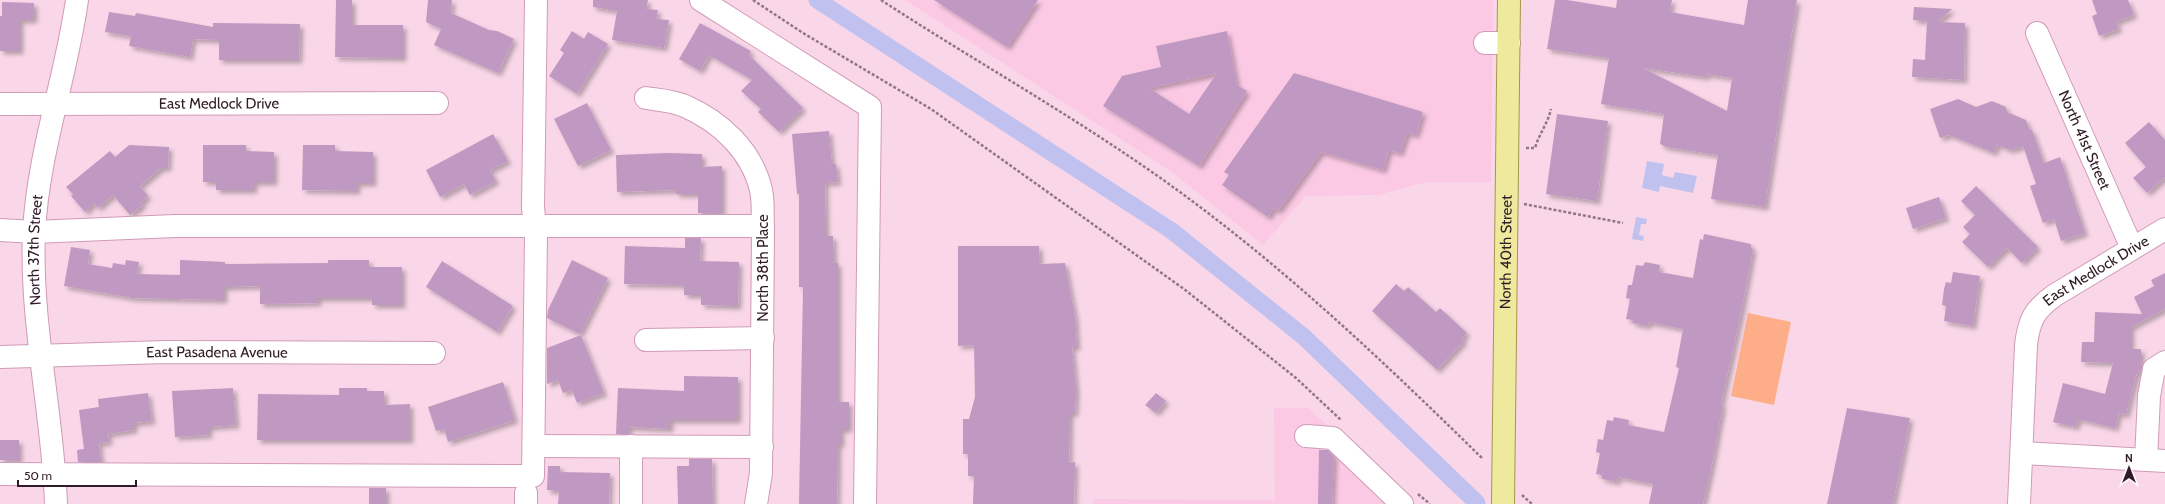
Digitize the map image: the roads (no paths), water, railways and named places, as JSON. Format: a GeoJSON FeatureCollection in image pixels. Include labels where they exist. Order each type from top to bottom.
{"type":"FeatureCollection","features":[{"type":"Feature","properties":{"kind":"main road","name":"North 40th Street"},"geometry":{"type":"LineString","coordinates":[[1509,0],[1509,495]]}},
{"type":"Feature","properties":{"kind":"street","name":"North 37th Street"},"geometry":{"type":"LineString","coordinates":[[56,504],[55,475],[40,356],[34,291],[34,232],[40,180],[72,37],[77,0]]}},
{"type":"Feature","properties":{"kind":"street"},"geometry":{"type":"LineString","coordinates":[[0,474],[533,476],[535,227],[533,208],[536,0]]}},
{"type":"Feature","properties":{"kind":"street"},"geometry":{"type":"LineString","coordinates":[[701,0],[870,107],[865,504]]}},
{"type":"Feature","properties":{"kind":"street","name":"North 41st Street"},"geometry":{"type":"LineString","coordinates":[[2037,32],[2132,248]]}},
{"type":"Feature","properties":{"kind":"street"},"geometry":{"type":"LineString","coordinates":[[1485,43],[1509,43]]}},
{"type":"Feature","properties":{"kind":"street","name":"North 38th Place"},"geometry":{"type":"LineString","coordinates":[[646,98],[685,106],[732,136],[753,167],[761,190],[763,226],[762,447],[761,473],[756,504]]}},
{"type":"Feature","properties":{"kind":"street","name":"East Medlock Drive"},"geometry":{"type":"LineString","coordinates":[[0,104],[437,103]]}},
{"type":"Feature","properties":{"kind":"street"},"geometry":{"type":"LineString","coordinates":[[0,230],[34,232],[175,226],[763,226]]}},
{"type":"Feature","properties":{"kind":"street","name":"East Medlock Drive"},"geometry":{"type":"LineString","coordinates":[[2022,454],[2026,345],[2032,317],[2041,305],[2055,295],[2165,229]]}},
{"type":"Feature","properties":{"kind":"street"},"geometry":{"type":"LineString","coordinates":[[646,340],[763,338]]}},
{"type":"Feature","properties":{"kind":"street","name":"East Pasadena Avenue"},"geometry":{"type":"LineString","coordinates":[[0,357],[166,352],[434,353]]}},
{"type":"Feature","properties":{"kind":"street"},"geometry":{"type":"LineString","coordinates":[[2019,504],[2022,454],[2156,460],[2149,396],[2154,369],[2165,362]]}},
{"type":"Feature","properties":{"kind":"street"},"geometry":{"type":"LineString","coordinates":[[1306,436],[1333,438],[1407,496]]}},
{"type":"Feature","properties":{"kind":"street"},"geometry":{"type":"LineString","coordinates":[[534,446],[762,447]]}},
{"type":"Feature","properties":{"kind":"street"},"geometry":{"type":"LineString","coordinates":[[631,446],[631,504]]}},
{"type":"Feature","properties":{"kind":"water"},"geometry":{"type":"Polygon","coordinates":[[[1647,161],[1664,164],[1662,175],[1673,178],[1675,172],[1697,176],[1693,193],[1660,186],[1659,192],[1642,188],[1647,161]]]}},
{"type":"Feature","properties":{"kind":"water"},"geometry":{"type":"Polygon","coordinates":[[[1636,217],[1647,219],[1646,224],[1641,224],[1639,235],[1644,236],[1643,241],[1632,239],[1636,217]]]}},
{"type":"Feature","properties":{"kind":"waterway"},"geometry":{"type":"LineString","coordinates":[[817,0],[1172,231],[1304,337],[1477,503]]}}]}
